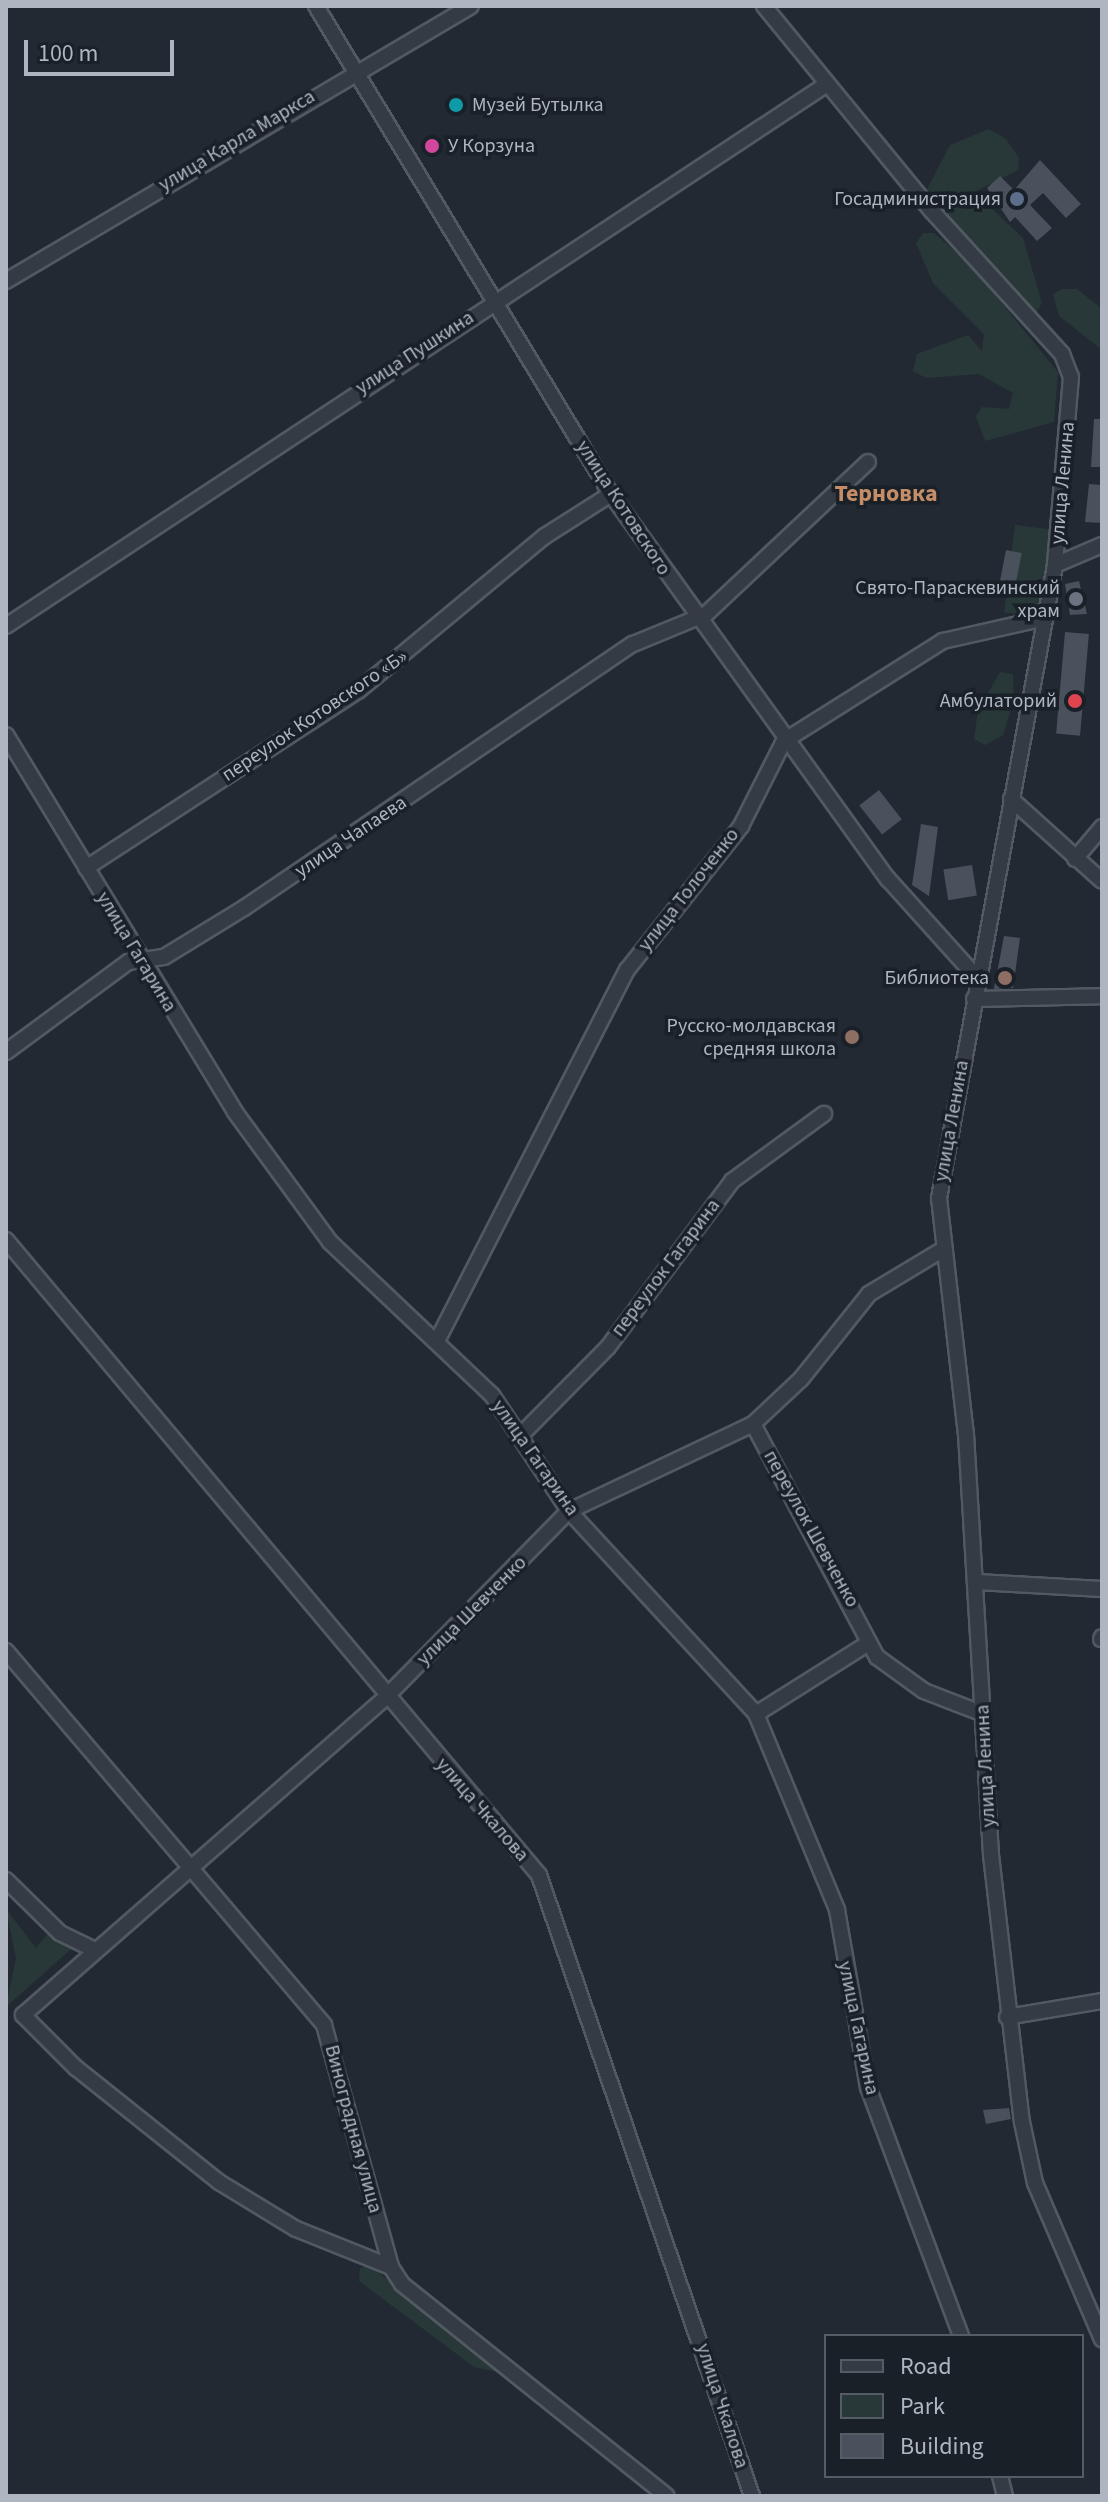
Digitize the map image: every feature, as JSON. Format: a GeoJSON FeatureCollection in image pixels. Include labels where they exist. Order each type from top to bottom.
{"type":"FeatureCollection","features":[{"type":"Feature","properties":{"kind":"street","name":"улица Котовского"},"geometry":{"type":"LineString","coordinates":[[316,6],[353,72],[611,494],[696,619],[888,879],[977,978]]}},
{"type":"Feature","properties":{"kind":"street","name":"улица Карла Маркса"},"geometry":{"type":"LineString","coordinates":[[6,281],[353,72],[471,6]]}},
{"type":"Feature","properties":{"kind":"street","name":"улица Ленина"},"geometry":{"type":"LineString","coordinates":[[764,6],[827,84],[1067,362],[1070,413],[1055,565],[942,1171],[942,1250],[977,1582],[981,1713],[1007,2017],[1035,2183],[1102,2339]]}},
{"type":"Feature","properties":{"kind":"street","name":"улица Пушкина"},"geometry":{"type":"LineString","coordinates":[[6,626],[827,84]]}},
{"type":"Feature","properties":{"kind":"street"},"geometry":{"type":"LineString","coordinates":[[696,619],[868,462]]}},
{"type":"Feature","properties":{"kind":"street","name":"переулок Котовского «Б»"},"geometry":{"type":"LineString","coordinates":[[86,868],[358,691],[545,536],[611,494]]}},
{"type":"Feature","properties":{"kind":"street"},"geometry":{"type":"LineString","coordinates":[[1055,565],[1102,545]]}},
{"type":"Feature","properties":{"kind":"street"},"geometry":{"type":"LineString","coordinates":[[784,741],[943,641],[1045,618]]}},
{"type":"Feature","properties":{"kind":"street","name":"улица Чапаева"},"geometry":{"type":"LineString","coordinates":[[6,1052],[102,979],[142,959],[164,957],[244,908],[633,644],[696,619]]}},
{"type":"Feature","properties":{"kind":"street","name":"улица Гагарина"},"geometry":{"type":"LineString","coordinates":[[6,735],[235,1112],[330,1242],[437,1341],[520,1436],[569,1511],[756,1714],[837,1910],[868,2087],[960,2334]]}},
{"type":"Feature","properties":{"kind":"street","name":"улица Толоченко"},"geometry":{"type":"LineString","coordinates":[[437,1341],[627,970],[741,826],[784,741]]}},
{"type":"Feature","properties":{"kind":"street"},"geometry":{"type":"LineString","coordinates":[[1011,799],[1102,881]]}},
{"type":"Feature","properties":{"kind":"street"},"geometry":{"type":"LineString","coordinates":[[1075,859],[1102,827]]}},
{"type":"Feature","properties":{"kind":"street"},"geometry":{"type":"LineString","coordinates":[[974,999],[1102,996]]}},
{"type":"Feature","properties":{"kind":"street","name":"переулок Гагарина"},"geometry":{"type":"LineString","coordinates":[[520,1436],[608,1347],[732,1181],[824,1114]]}},
{"type":"Feature","properties":{"kind":"street","name":"улица Чкалова"},"geometry":{"type":"LineString","coordinates":[[6,1240],[550,1896],[752,2496]]}},
{"type":"Feature","properties":{"kind":"street","name":"улица Шевченко"},"geometry":{"type":"LineString","coordinates":[[373,2260],[296,2229],[219,2182],[76,2068],[23,2015],[188,1866],[385,1698],[569,1511],[753,1424],[801,1379],[869,1294],[942,1250]]}},
{"type":"Feature","properties":{"kind":"street","name":"переулок Шевченко"},"geometry":{"type":"LineString","coordinates":[[753,1424],[859,1614],[867,1644],[898,1676],[981,1713]]}},
{"type":"Feature","properties":{"kind":"street"},"geometry":{"type":"LineString","coordinates":[[977,1582],[1102,1589]]}},
{"type":"Feature","properties":{"kind":"street"},"geometry":{"type":"LineString","coordinates":[[756,1714],[867,1644]]}},
{"type":"Feature","properties":{"kind":"street","name":"Виноградная улица"},"geometry":{"type":"LineString","coordinates":[[6,1651],[324,2025],[391,2267],[402,2284],[667,2496]]}},
{"type":"Feature","properties":{"kind":"street"},"geometry":{"type":"LineString","coordinates":[[6,1880],[60,1933],[95,1950]]}},
{"type":"Feature","properties":{"kind":"street"},"geometry":{"type":"LineString","coordinates":[[1007,2017],[1102,2001]]}},
{"type":"Feature","properties":{"kind":"street"},"geometry":{"type":"LineString","coordinates":[[385,2244],[373,2260],[391,2267]]}},
{"type":"Feature","properties":{"kind":"green space"},"geometry":{"type":"Polygon","coordinates":[[[989,129],[1006,139],[1019,158],[1018,170],[974,192],[1023,238],[1042,303],[1034,316],[927,189],[950,145],[989,129]]]}},
{"type":"Feature","properties":{"kind":"green space"},"geometry":{"type":"Polygon","coordinates":[[[923,233],[934,233],[968,262],[1058,372],[1054,422],[985,441],[976,416],[982,407],[1009,409],[1013,393],[979,374],[926,378],[913,371],[917,354],[968,335],[982,351],[984,334],[933,283],[916,243],[923,233]]]}},
{"type":"Feature","properties":{"kind":"green space"},"geometry":{"type":"Polygon","coordinates":[[[1062,289],[1077,289],[1102,309],[1102,350],[1059,316],[1053,294],[1062,289]]]}},
{"type":"Feature","properties":{"kind":"green space"},"geometry":{"type":"Polygon","coordinates":[[[1015,525],[1053,530],[1042,617],[1004,612],[1015,525]]]}},
{"type":"Feature","properties":{"kind":"green space"},"geometry":{"type":"Polygon","coordinates":[[[1000,672],[1013,674],[1014,700],[1003,735],[985,745],[974,739],[978,710],[1000,672]]]}},
{"type":"Feature","properties":{"kind":"green space"},"geometry":{"type":"Polygon","coordinates":[[[6,1909],[36,1948],[49,1932],[71,1949],[6,2007],[16,1958],[6,1909]]]}},
{"type":"Feature","properties":{"kind":"green space"},"geometry":{"type":"Polygon","coordinates":[[[369,2265],[485,2357],[498,2372],[474,2367],[359,2281],[360,2268],[369,2265]]]}},
{"type":"Feature","properties":{"kind":"building","name":"Госадминистрация"},"geometry":{"type":"Polygon","coordinates":[[[1040,160],[1081,204],[1066,218],[1043,193],[1030,205],[1052,228],[1037,241],[1015,217],[1010,222],[987,188],[1000,176],[1014,190],[1040,160]]]}},
{"type":"Feature","properties":{"kind":"building"},"geometry":{"type":"Polygon","coordinates":[[[1094,419],[1102,419],[1102,467],[1091,467],[1094,419]]]}},
{"type":"Feature","properties":{"kind":"building"},"geometry":{"type":"Polygon","coordinates":[[[1089,484],[1102,485],[1102,523],[1085,522],[1089,484]]]}},
{"type":"Feature","properties":{"kind":"building"},"geometry":{"type":"Polygon","coordinates":[[[1006,550],[1022,553],[1015,586],[1000,583],[1006,550]]]}},
{"type":"Feature","properties":{"kind":"building","name":"Свято-Параскевинский храм"},"geometry":{"type":"Polygon","coordinates":[[[1079,581],[1087,614],[1070,615],[1065,584],[1079,581]]]}},
{"type":"Feature","properties":{"kind":"building"},"geometry":{"type":"Polygon","coordinates":[[[1065,632],[1089,634],[1080,736],[1056,734],[1065,632]]]}},
{"type":"Feature","properties":{"kind":"building"},"geometry":{"type":"Polygon","coordinates":[[[879,790],[902,819],[882,835],[859,805],[879,790]]]}},
{"type":"Feature","properties":{"kind":"building"},"geometry":{"type":"Polygon","coordinates":[[[921,824],[938,827],[929,896],[912,885],[921,824]]]}},
{"type":"Feature","properties":{"kind":"building"},"geometry":{"type":"Polygon","coordinates":[[[972,865],[977,896],[948,900],[943,870],[972,865]]]}},
{"type":"Feature","properties":{"kind":"building"},"geometry":{"type":"Polygon","coordinates":[[[1004,936],[1020,938],[1013,988],[994,989],[1004,936]]]}},
{"type":"Feature","properties":{"kind":"building"},"geometry":{"type":"Polygon","coordinates":[[[1009,2108],[1011,2119],[986,2124],[983,2110],[1009,2108]]]}},
{"type":"Feature","properties":{"kind":"place","name":"Музей Бутылка"},"geometry":{"type":"Point","coordinates":[456,105]}},
{"type":"Feature","properties":{"kind":"place","name":"У Корзуна"},"geometry":{"type":"Point","coordinates":[432,146]}},
{"type":"Feature","properties":{"kind":"place","name":"Госадминистрация"},"geometry":{"type":"Point","coordinates":[1017,199]}},
{"type":"Feature","properties":{"kind":"place","name":"Свято-Параскевинский храм"},"geometry":{"type":"Point","coordinates":[1076,599]}},
{"type":"Feature","properties":{"kind":"place","name":"Амбулаторий"},"geometry":{"type":"Point","coordinates":[1075,701]}},
{"type":"Feature","properties":{"kind":"place","name":"Библиотека"},"geometry":{"type":"Point","coordinates":[1005,978]}},
{"type":"Feature","properties":{"kind":"place","name":"Русско-молдавская средняя школа"},"geometry":{"type":"Point","coordinates":[852,1037]}},
{"type":"Feature","properties":{"kind":"district","name":"Терновка"},"geometry":{"type":"Point","coordinates":[886,494]}}]}
